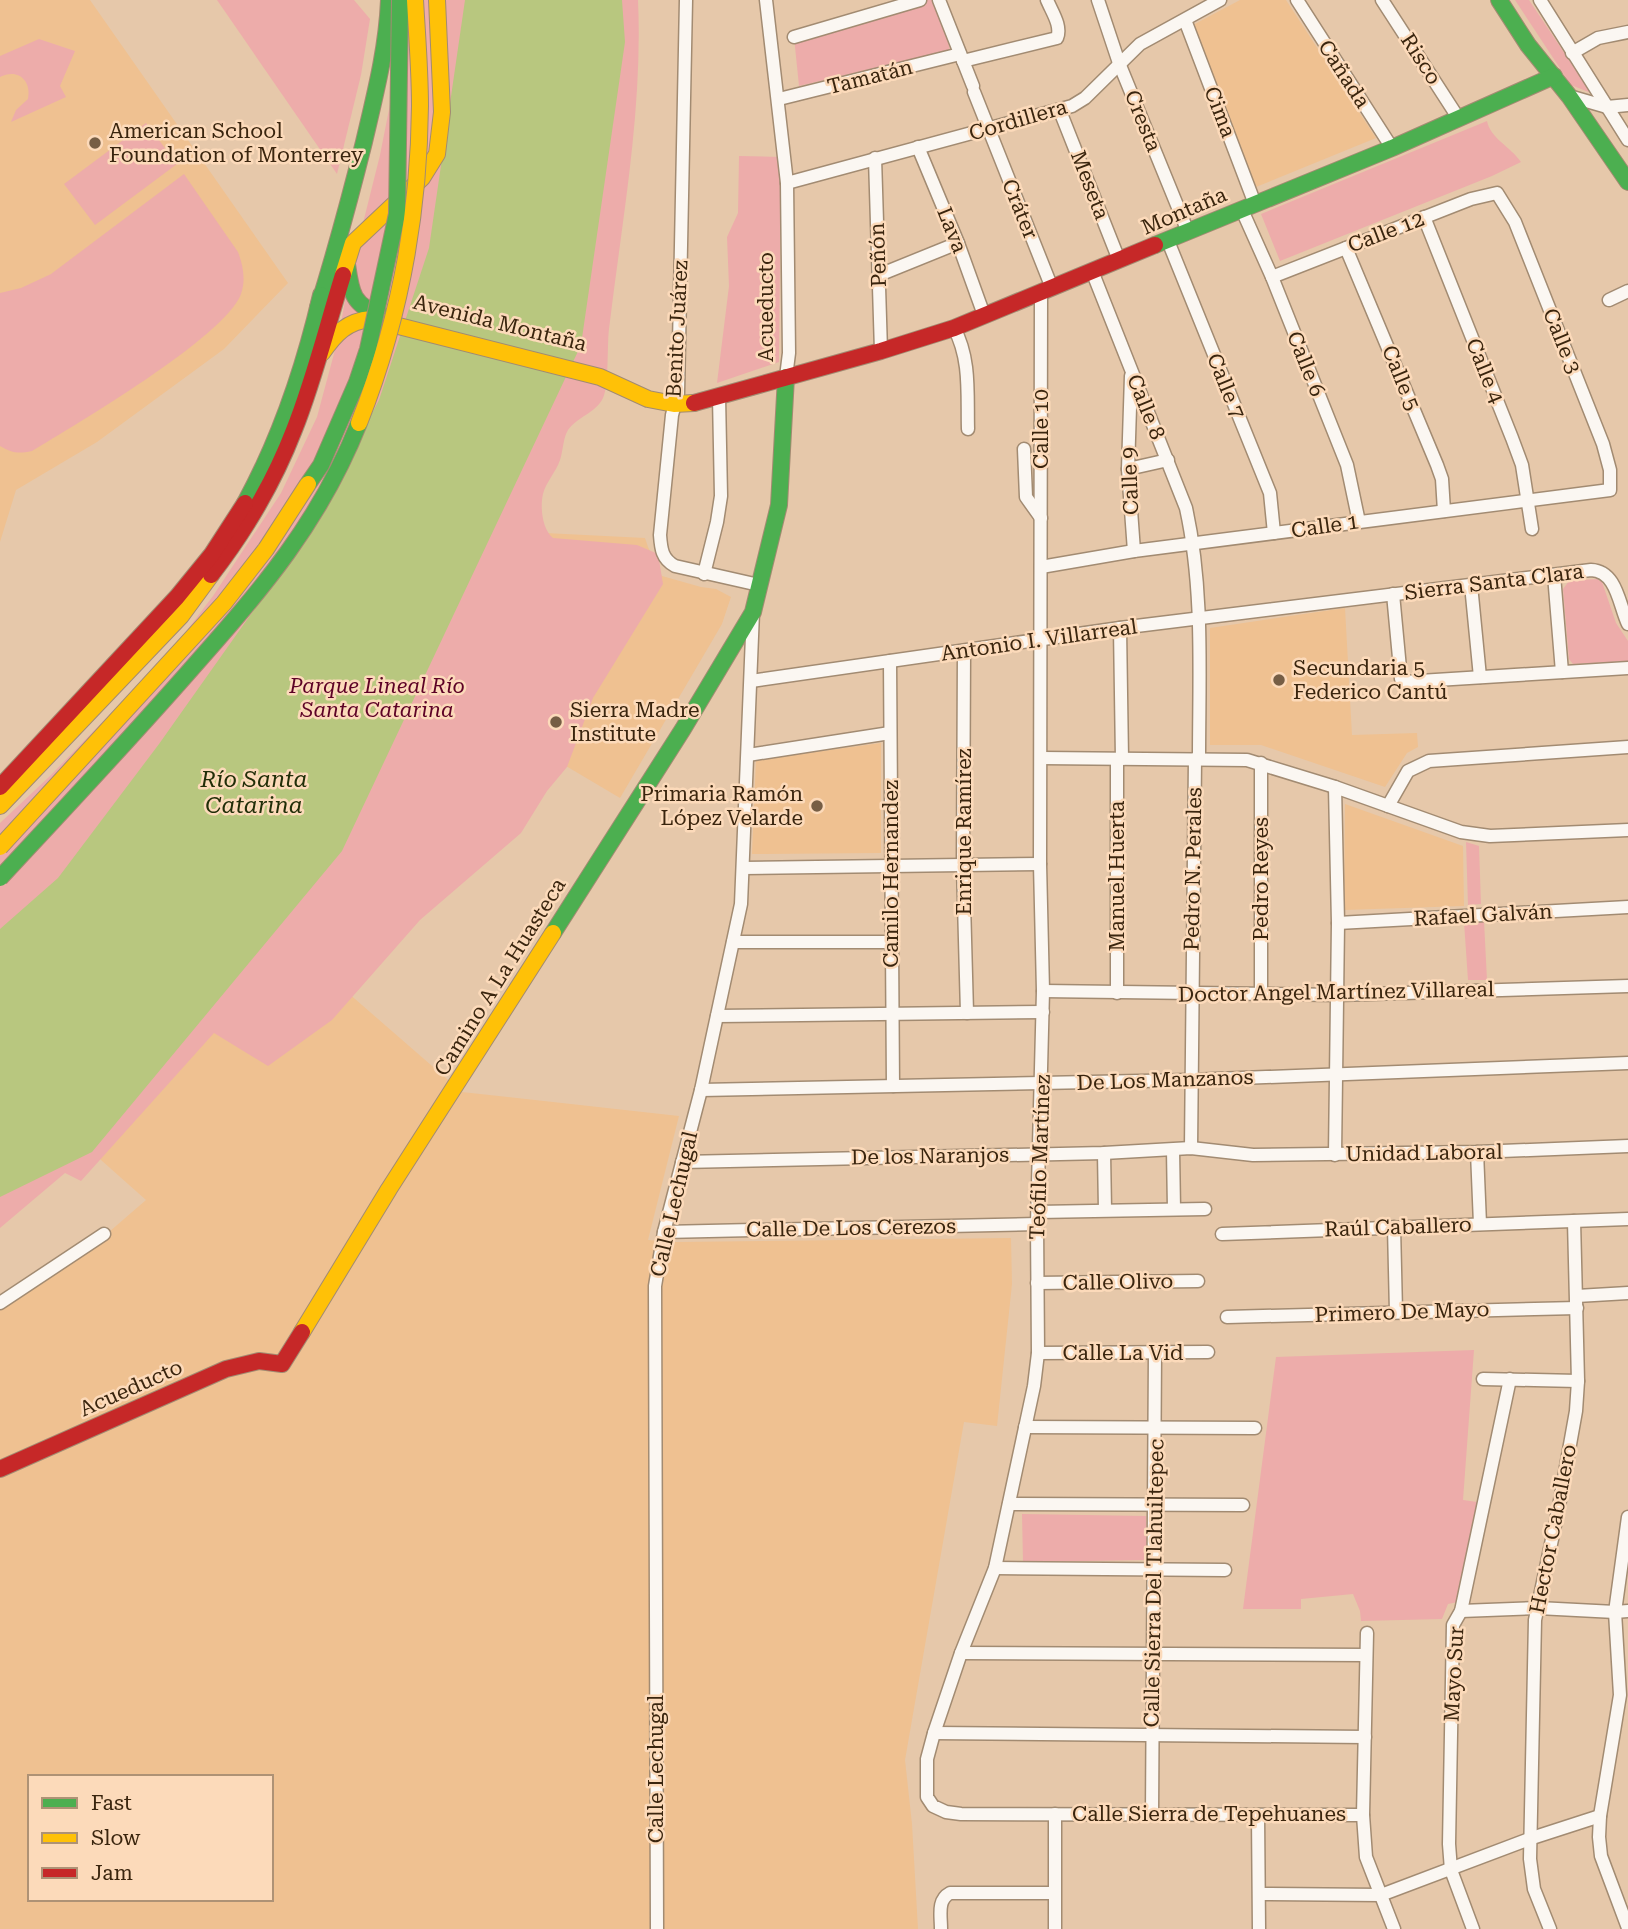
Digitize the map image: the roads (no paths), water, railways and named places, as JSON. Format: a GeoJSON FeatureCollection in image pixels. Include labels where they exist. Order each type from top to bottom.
{"type":"FeatureCollection","features":[{"type":"Feature","properties":{"kind":"main road"},"geometry":{"type":"LineString","coordinates":[[0,787],[169,608],[202,568],[224,537],[265,463],[300,376],[318,308],[364,107],[379,0]]}},
{"type":"Feature","properties":{"kind":"main road"},"geometry":{"type":"LineString","coordinates":[[318,308],[343,230],[371,114],[386,41],[390,0]]}},
{"type":"Feature","properties":{"kind":"main road"},"geometry":{"type":"LineString","coordinates":[[0,847],[224,603],[266,549],[321,465],[357,382],[368,349],[397,214],[400,0]]}},
{"type":"Feature","properties":{"kind":"main road"},"geometry":{"type":"LineString","coordinates":[[0,878],[243,611],[287,555],[335,478],[367,410],[401,286],[412,223],[420,104],[415,0]]}},
{"type":"Feature","properties":{"kind":"main road"},"geometry":{"type":"LineString","coordinates":[[0,806],[181,615],[237,541],[271,480],[294,430],[319,358],[353,243],[422,178],[437,154],[442,112],[437,0]]}},
{"type":"Feature","properties":{"kind":"main road"},"geometry":{"type":"LineString","coordinates":[[1499,0],[1528,45],[1569,96],[1628,182]]}},
{"type":"Feature","properties":{"kind":"main road","name":"Montaña"},"geometry":{"type":"LineString","coordinates":[[602,374],[635,395],[700,402],[881,351],[954,328],[1168,241],[1392,148],[1554,76]]}},
{"type":"Feature","properties":{"kind":"main road"},"geometry":{"type":"LineString","coordinates":[[346,260],[353,296],[359,306],[372,316]]}},
{"type":"Feature","properties":{"kind":"main road"},"geometry":{"type":"LineString","coordinates":[[319,358],[337,332],[357,320],[372,316]]}},
{"type":"Feature","properties":{"kind":"main road","name":"Avenida Montaña"},"geometry":{"type":"LineString","coordinates":[[372,316],[602,374]]}},
{"type":"Feature","properties":{"kind":"main road","name":"Acueducto"},"geometry":{"type":"LineString","coordinates":[[753,611],[771,547],[779,505],[786,377]]}},
{"type":"Feature","properties":{"kind":"main road","name":"Camino A La Huasteca"},"geometry":{"type":"LineString","coordinates":[[282,1364],[389,1189],[683,729],[753,611]]}},
{"type":"Feature","properties":{"kind":"main road","name":"Acueducto"},"geometry":{"type":"LineString","coordinates":[[0,1469],[226,1369],[259,1361],[282,1364]]}},
{"type":"Feature","properties":{"kind":"street","name":"Benito Juárez"},"geometry":{"type":"LineString","coordinates":[[686,0],[676,398],[660,535],[661,548],[668,562],[704,574],[759,585]]}},
{"type":"Feature","properties":{"kind":"street","name":"Acueducto"},"geometry":{"type":"LineString","coordinates":[[766,0],[787,183],[789,353],[786,377]]}},
{"type":"Feature","properties":{"kind":"street"},"geometry":{"type":"LineString","coordinates":[[794,37],[920,0]]}},
{"type":"Feature","properties":{"kind":"street","name":"Cráter"},"geometry":{"type":"LineString","coordinates":[[939,0],[1047,289]]}},
{"type":"Feature","properties":{"kind":"street","name":"Tamatán"},"geometry":{"type":"LineString","coordinates":[[779,99],[1057,38],[1058,25],[1047,0]]}},
{"type":"Feature","properties":{"kind":"street","name":"Cordillera"},"geometry":{"type":"LineString","coordinates":[[787,183],[1060,111],[1085,98],[1140,44],[1220,0]]}},
{"type":"Feature","properties":{"kind":"street","name":"Cañada"},"geometry":{"type":"LineString","coordinates":[[1297,0],[1392,148]]}},
{"type":"Feature","properties":{"kind":"street","name":"Risco"},"geometry":{"type":"LineString","coordinates":[[1382,0],[1459,119]]}},
{"type":"Feature","properties":{"kind":"street"},"geometry":{"type":"LineString","coordinates":[[1541,0],[1628,140]]}},
{"type":"Feature","properties":{"kind":"street","name":"Cresta"},"geometry":{"type":"LineString","coordinates":[[1098,4],[1119,63],[1188,232]]}},
{"type":"Feature","properties":{"kind":"street","name":"Cima"},"geometry":{"type":"LineString","coordinates":[[1185,20],[1249,207]]}},
{"type":"Feature","properties":{"kind":"street"},"geometry":{"type":"LineString","coordinates":[[1572,53],[1598,38],[1628,32]]}},
{"type":"Feature","properties":{"kind":"street"},"geometry":{"type":"LineString","coordinates":[[1569,96],[1607,107],[1628,106]]}},
{"type":"Feature","properties":{"kind":"street","name":"Meseta"},"geometry":{"type":"LineString","coordinates":[[1060,111],[1119,260]]}},
{"type":"Feature","properties":{"kind":"street","name":"Lava"},"geometry":{"type":"LineString","coordinates":[[918,147],[958,243],[984,315]]}},
{"type":"Feature","properties":{"kind":"street","name":"Peñón"},"geometry":{"type":"LineString","coordinates":[[875,158],[881,351]]}},
{"type":"Feature","properties":{"kind":"street","name":"Calle 12"},"geometry":{"type":"LineString","coordinates":[[1272,277],[1485,194],[1497,192],[1501,195]]}},
{"type":"Feature","properties":{"kind":"street","name":"Calle 3"},"geometry":{"type":"LineString","coordinates":[[1501,195],[1603,443],[1610,470],[1611,490]]}},
{"type":"Feature","properties":{"kind":"street","name":"Calle 6"},"geometry":{"type":"LineString","coordinates":[[1249,207],[1272,277],[1347,465],[1359,522]]}},
{"type":"Feature","properties":{"kind":"street","name":"Calle 4"},"geometry":{"type":"LineString","coordinates":[[1424,217],[1512,438],[1521,465],[1532,529]]}},
{"type":"Feature","properties":{"kind":"street","name":"Calle 7"},"geometry":{"type":"LineString","coordinates":[[1168,241],[1270,493],[1274,533]]}},
{"type":"Feature","properties":{"kind":"street"},"geometry":{"type":"LineString","coordinates":[[879,275],[958,243]]}},
{"type":"Feature","properties":{"kind":"street","name":"Calle 5"},"geometry":{"type":"LineString","coordinates":[[1346,248],[1437,466],[1444,511]]}},
{"type":"Feature","properties":{"kind":"street","name":"Calle 8"},"geometry":{"type":"LineString","coordinates":[[1092,271],[1186,508],[1193,544]]}},
{"type":"Feature","properties":{"kind":"street","name":"Calle 10"},"geometry":{"type":"LineString","coordinates":[[1041,567],[1047,289]]}},
{"type":"Feature","properties":{"kind":"street"},"geometry":{"type":"LineString","coordinates":[[1609,300],[1628,290]]}},
{"type":"Feature","properties":{"kind":"street"},"geometry":{"type":"LineString","coordinates":[[954,328],[962,344],[965,360],[968,429]]}},
{"type":"Feature","properties":{"kind":"street","name":"Calle 9"},"geometry":{"type":"LineString","coordinates":[[1131,370],[1128,469],[1134,551]]}},
{"type":"Feature","properties":{"kind":"street"},"geometry":{"type":"LineString","coordinates":[[704,574],[721,496],[719,397]]}},
{"type":"Feature","properties":{"kind":"street"},"geometry":{"type":"LineString","coordinates":[[1024,449],[1026,497],[1041,518]]}},
{"type":"Feature","properties":{"kind":"street"},"geometry":{"type":"LineString","coordinates":[[1128,469],[1168,460]]}},
{"type":"Feature","properties":{"kind":"street","name":"Calle 1"},"geometry":{"type":"LineString","coordinates":[[1041,567],[1134,551],[1611,490]]}},
{"type":"Feature","properties":{"kind":"street","name":"Pedro N. Perales"},"geometry":{"type":"LineString","coordinates":[[1191,1148],[1191,994],[1199,619],[1193,544]]}},
{"type":"Feature","properties":{"kind":"street","name":"Teófilo Martínez"},"geometry":{"type":"LineString","coordinates":[[934,1732],[961,1653],[995,1568],[1034,1386],[1038,1353],[1043,1012],[1040,864],[1041,567]]}},
{"type":"Feature","properties":{"kind":"street","name":"Sierra Santa Clara"},"geometry":{"type":"LineString","coordinates":[[1327,603],[1591,570],[1606,573],[1611,580],[1628,624]]}},
{"type":"Feature","properties":{"kind":"street"},"geometry":{"type":"LineString","coordinates":[[1555,575],[1562,672]]}},
{"type":"Feature","properties":{"kind":"street"},"geometry":{"type":"LineString","coordinates":[[1471,585],[1480,677]]}},
{"type":"Feature","properties":{"kind":"street"},"geometry":{"type":"LineString","coordinates":[[1393,594],[1401,679],[1411,683],[1628,668]]}},
{"type":"Feature","properties":{"kind":"street","name":"Antonio I. Villarreal"},"geometry":{"type":"LineString","coordinates":[[751,681],[1120,628],[1327,603]]}},
{"type":"Feature","properties":{"kind":"street","name":"Calle Lechugal"},"geometry":{"type":"LineString","coordinates":[[657,1929],[655,1286],[664,1232],[701,1090],[741,904],[753,611]]}},
{"type":"Feature","properties":{"kind":"street","name":"Manuel Huerta"},"geometry":{"type":"LineString","coordinates":[[1117,993],[1120,628]]}},
{"type":"Feature","properties":{"kind":"street","name":"Enrique Ramírez"},"geometry":{"type":"LineString","coordinates":[[964,651],[963,866],[967,1013]]}},
{"type":"Feature","properties":{"kind":"street","name":"Camilo Hernandez"},"geometry":{"type":"LineString","coordinates":[[890,661],[893,1086]]}},
{"type":"Feature","properties":{"kind":"street"},"geometry":{"type":"LineString","coordinates":[[748,755],[890,733]]}},
{"type":"Feature","properties":{"kind":"street"},"geometry":{"type":"LineString","coordinates":[[1388,806],[1408,771],[1429,761],[1628,747]]}},
{"type":"Feature","properties":{"kind":"street"},"geometry":{"type":"LineString","coordinates":[[1042,758],[1228,758],[1261,763],[1461,832],[1490,836],[1628,830]]}},
{"type":"Feature","properties":{"kind":"street","name":"Pedro Reyes"},"geometry":{"type":"LineString","coordinates":[[1261,763],[1261,994]]}},
{"type":"Feature","properties":{"kind":"street"},"geometry":{"type":"LineString","coordinates":[[1335,787],[1338,923],[1335,1155]]}},
{"type":"Feature","properties":{"kind":"street"},"geometry":{"type":"LineString","coordinates":[[743,868],[1040,864]]}},
{"type":"Feature","properties":{"kind":"street","name":"Rafael Galván"},"geometry":{"type":"LineString","coordinates":[[1338,923],[1628,907]]}},
{"type":"Feature","properties":{"kind":"street"},"geometry":{"type":"LineString","coordinates":[[733,942],[891,942]]}},
{"type":"Feature","properties":{"kind":"street","name":"Doctor Angel Martínez Villareal"},"geometry":{"type":"LineString","coordinates":[[1043,991],[1338,995],[1628,986]]}},
{"type":"Feature","properties":{"kind":"street"},"geometry":{"type":"LineString","coordinates":[[716,1016],[1043,1012]]}},
{"type":"Feature","properties":{"kind":"street","name":"De Los Manzanos"},"geometry":{"type":"LineString","coordinates":[[701,1090],[1190,1080],[1628,1063]]}},
{"type":"Feature","properties":{"kind":"street","name":"Unidad Laboral"},"geometry":{"type":"LineString","coordinates":[[1221,1151],[1253,1155],[1335,1155],[1628,1146]]}},
{"type":"Feature","properties":{"kind":"street","name":"De los Naranjos"},"geometry":{"type":"LineString","coordinates":[[682,1162],[1104,1153],[1191,1148],[1221,1151]]}},
{"type":"Feature","properties":{"kind":"street"},"geometry":{"type":"LineString","coordinates":[[1173,1150],[1174,1209]]}},
{"type":"Feature","properties":{"kind":"street"},"geometry":{"type":"LineString","coordinates":[[1477,1152],[1480,1224]]}},
{"type":"Feature","properties":{"kind":"street"},"geometry":{"type":"LineString","coordinates":[[1104,1153],[1105,1210]]}},
{"type":"Feature","properties":{"kind":"street","name":"Calle De Los Cerezos"},"geometry":{"type":"LineString","coordinates":[[664,1232],[1038,1218],[1105,1210],[1205,1209]]}},
{"type":"Feature","properties":{"kind":"street","name":"Raúl Caballero"},"geometry":{"type":"LineString","coordinates":[[1222,1234],[1628,1219]]}},
{"type":"Feature","properties":{"kind":"street","name":"Hector Caballero"},"geometry":{"type":"LineString","coordinates":[[1550,1929],[1534,1889],[1531,1873],[1535,1620],[1573,1424],[1578,1381],[1574,1221]]}},
{"type":"Feature","properties":{"kind":"street"},"geometry":{"type":"LineString","coordinates":[[1394,1227],[1396,1312]]}},
{"type":"Feature","properties":{"kind":"street"},"geometry":{"type":"LineString","coordinates":[[0,1303],[104,1234]]}},
{"type":"Feature","properties":{"kind":"street","name":"Calle Olivo"},"geometry":{"type":"LineString","coordinates":[[1037,1283],[1198,1281]]}},
{"type":"Feature","properties":{"kind":"street","name":"Primero De Mayo"},"geometry":{"type":"LineString","coordinates":[[1227,1317],[1396,1312],[1577,1302],[1628,1293]]}},
{"type":"Feature","properties":{"kind":"street","name":"Calle Sierra Del Tlahuiltepec"},"geometry":{"type":"LineString","coordinates":[[1152,1814],[1156,1352]]}},
{"type":"Feature","properties":{"kind":"street","name":"Calle La Vid"},"geometry":{"type":"LineString","coordinates":[[1038,1353],[1208,1352]]}},
{"type":"Feature","properties":{"kind":"street"},"geometry":{"type":"LineString","coordinates":[[1483,1379],[1578,1381]]}},
{"type":"Feature","properties":{"kind":"street","name":"Mayo Sur"},"geometry":{"type":"LineString","coordinates":[[1473,1929],[1451,1870],[1449,1821],[1453,1625],[1461,1611],[1510,1379]]}},
{"type":"Feature","properties":{"kind":"street"},"geometry":{"type":"LineString","coordinates":[[1025,1427],[1255,1428]]}},
{"type":"Feature","properties":{"kind":"street"},"geometry":{"type":"LineString","coordinates":[[1009,1504],[1243,1505]]}},
{"type":"Feature","properties":{"kind":"street"},"geometry":{"type":"LineString","coordinates":[[1628,1517],[1621,1612],[1624,1694],[1600,1816],[1601,1856],[1628,1928]]}},
{"type":"Feature","properties":{"kind":"street"},"geometry":{"type":"LineString","coordinates":[[995,1568],[1226,1570]]}},
{"type":"Feature","properties":{"kind":"street"},"geometry":{"type":"LineString","coordinates":[[1461,1611],[1538,1608],[1621,1612]]}},
{"type":"Feature","properties":{"kind":"street"},"geometry":{"type":"LineString","coordinates":[[1367,1633],[1363,1815],[1366,1857],[1394,1929]]}},
{"type":"Feature","properties":{"kind":"street"},"geometry":{"type":"LineString","coordinates":[[961,1653],[1366,1655]]}},
{"type":"Feature","properties":{"kind":"street"},"geometry":{"type":"LineString","coordinates":[[934,1732],[1365,1737]]}},
{"type":"Feature","properties":{"kind":"street","name":"Calle Sierra de Tepehuanes"},"geometry":{"type":"LineString","coordinates":[[934,1732],[927,1759],[927,1797],[933,1806],[946,1812],[1363,1815]]}},
{"type":"Feature","properties":{"kind":"street"},"geometry":{"type":"LineString","coordinates":[[1055,1814],[1055,1929]]}},
{"type":"Feature","properties":{"kind":"street"},"geometry":{"type":"LineString","coordinates":[[1258,1815],[1259,1929]]}},
{"type":"Feature","properties":{"kind":"street"},"geometry":{"type":"LineString","coordinates":[[1259,1894],[1381,1895],[1532,1838],[1600,1816]]}},
{"type":"Feature","properties":{"kind":"street"},"geometry":{"type":"LineString","coordinates":[[941,1929],[941,1903],[944,1896],[950,1893],[1054,1894]]}},
{"type":"Feature","properties":{"kind":"water","name":"Río Santa Catarina"},"geometry":{"type":"Polygon","coordinates":[[[465,0],[622,0],[625,42],[581,345],[342,851],[92,1152],[0,1197],[0,929],[58,878],[159,744],[309,532],[379,400],[429,248],[465,0]]]}},
{"type":"Feature","properties":{"kind":"place","name":"American School Foundation of Monterrey"},"geometry":{"type":"Point","coordinates":[95,143]}},
{"type":"Feature","properties":{"kind":"place","name":"Secundaria 5 Federico Cantú"},"geometry":{"type":"Point","coordinates":[1279,680]}},
{"type":"Feature","properties":{"kind":"place","name":"Sierra Madre Institute"},"geometry":{"type":"Point","coordinates":[556,722]}},
{"type":"Feature","properties":{"kind":"place","name":"Primaria Ramón López Velarde"},"geometry":{"type":"Point","coordinates":[817,806]}},
{"type":"Feature","properties":{"kind":"park label","name":"Parque Lineal Río Santa Catarina"},"geometry":{"type":"Point","coordinates":[377,698]}}]}
